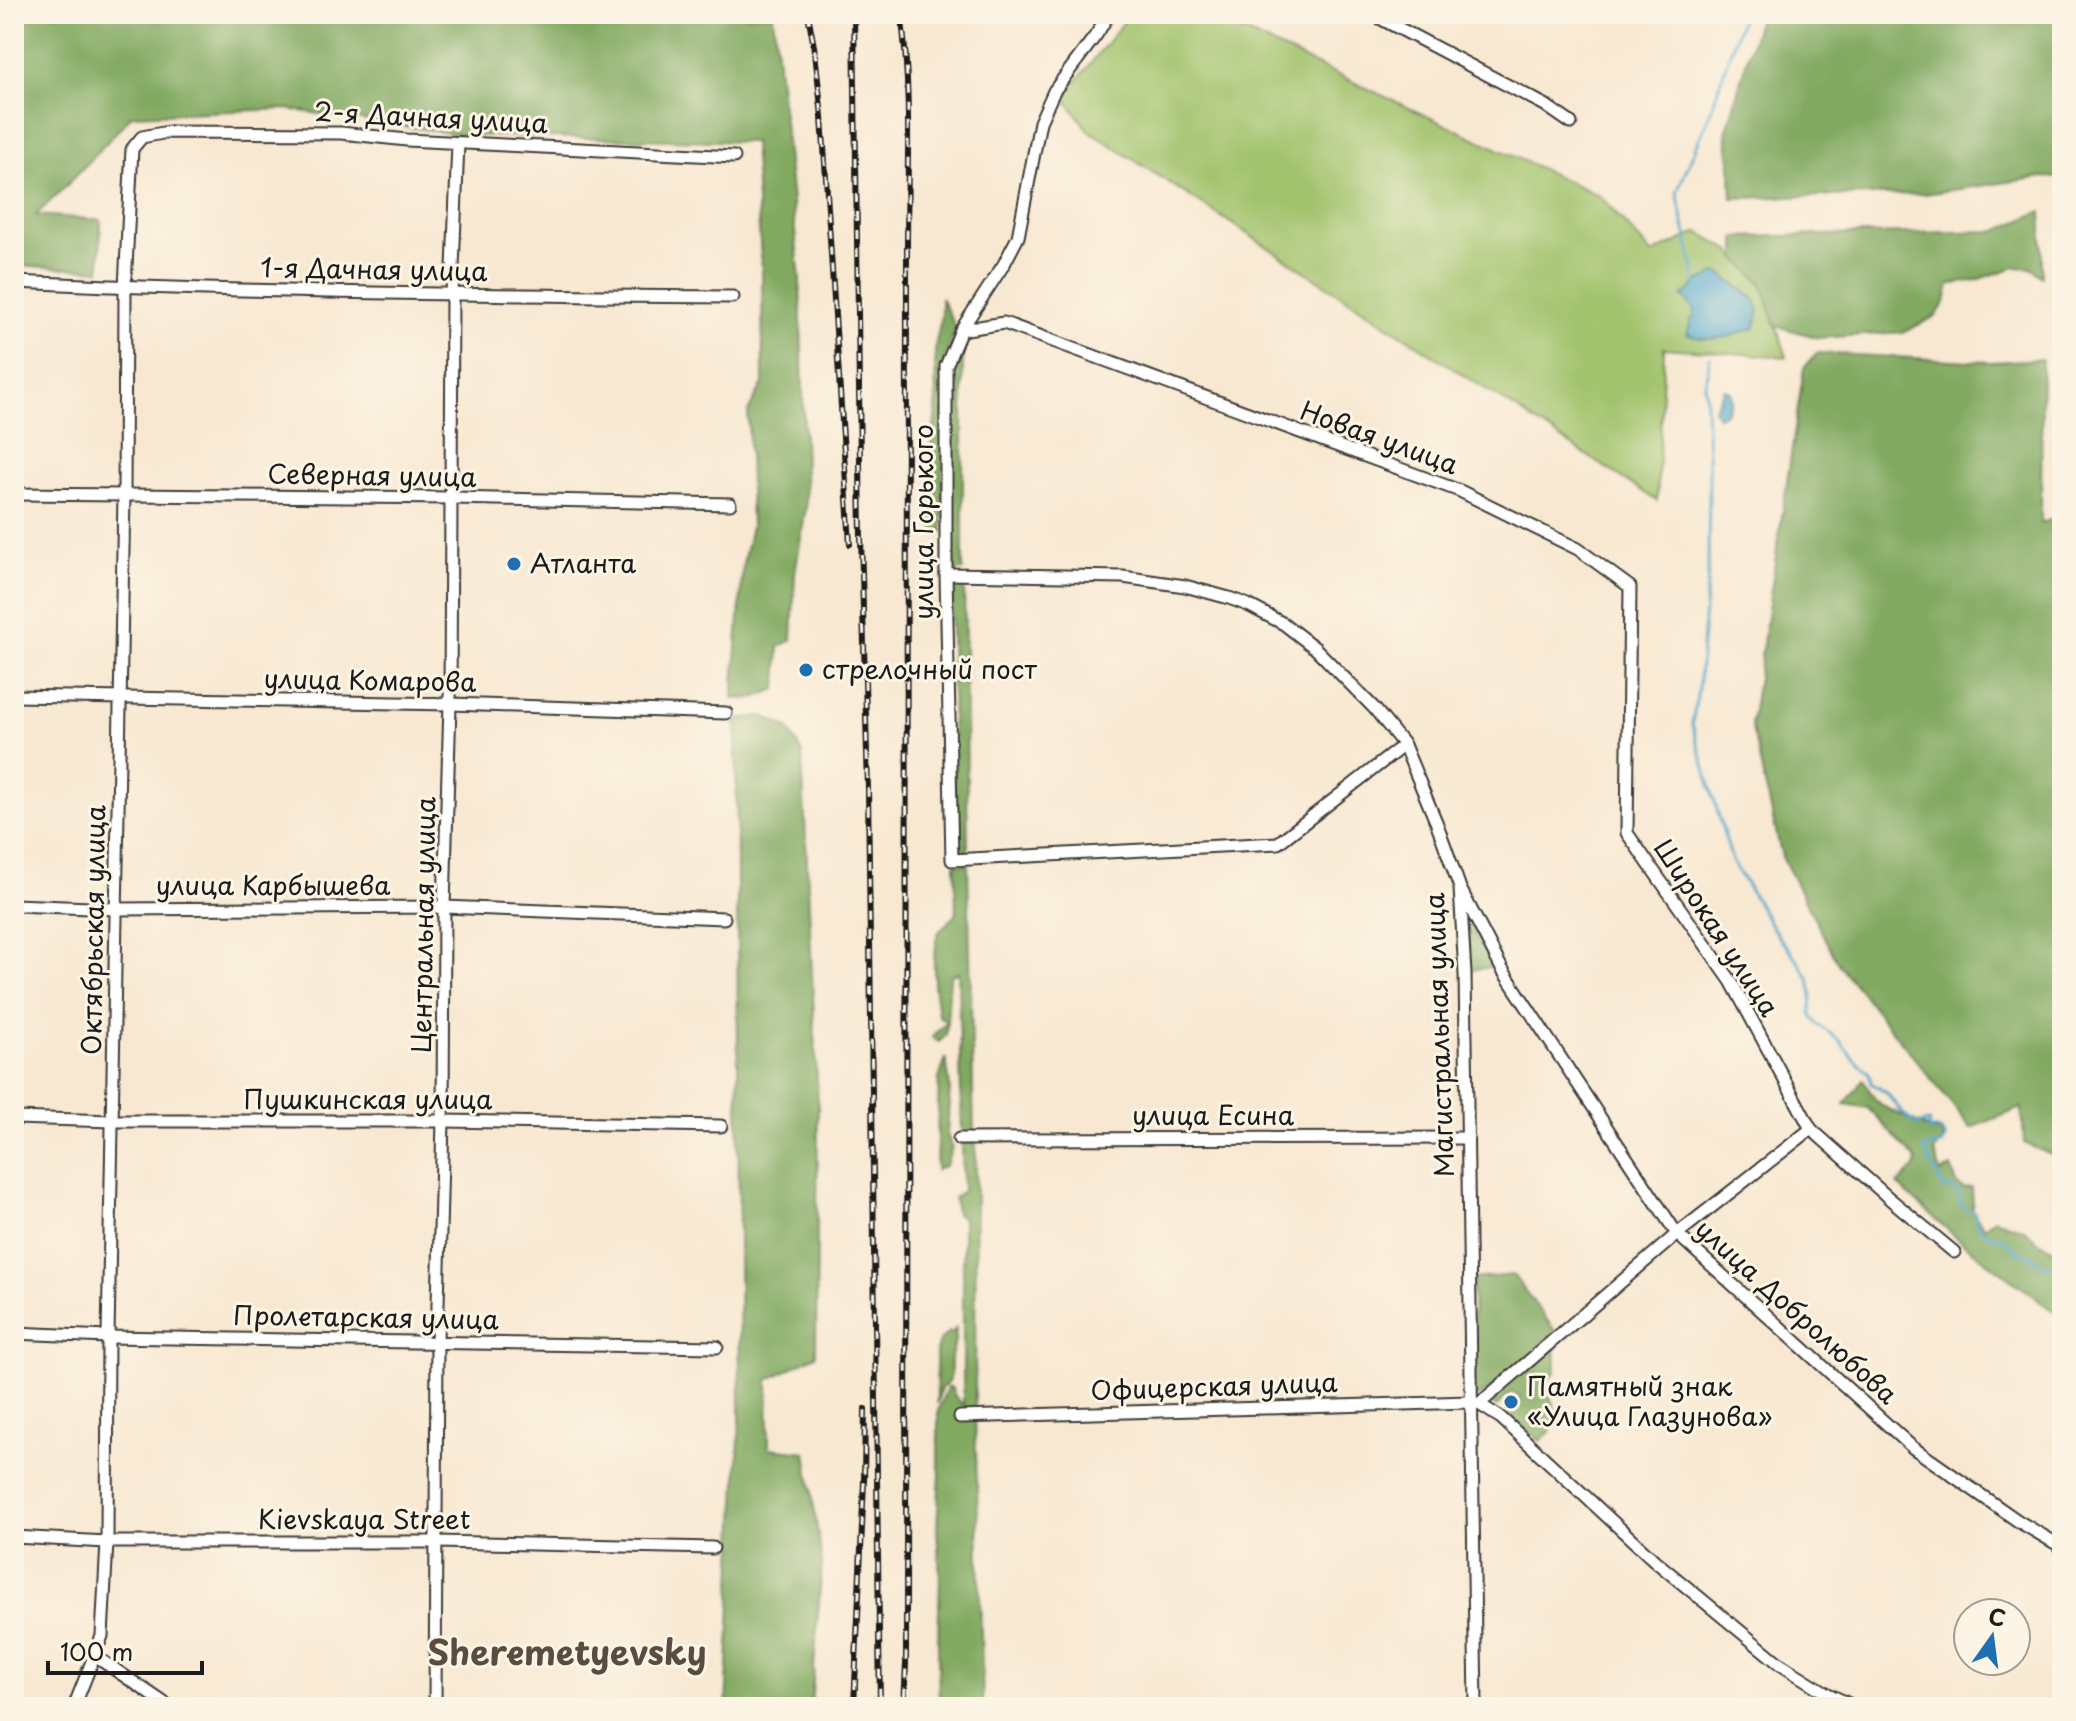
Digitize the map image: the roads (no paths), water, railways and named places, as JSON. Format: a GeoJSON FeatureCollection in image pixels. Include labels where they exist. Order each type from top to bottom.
{"type":"FeatureCollection","features":[{"type":"Feature","properties":{"kind":"street"},"geometry":{"type":"LineString","coordinates":[[961,330],[1018,237],[1040,122],[1054,91],[1109,14]]}},
{"type":"Feature","properties":{"kind":"street"},"geometry":{"type":"LineString","coordinates":[[1372,14],[1545,105],[1571,123]]}},
{"type":"Feature","properties":{"kind":"street","name":"2-я Дачная улица"},"geometry":{"type":"LineString","coordinates":[[132,149],[142,137],[168,132],[341,133],[458,143],[734,157]]}},
{"type":"Feature","properties":{"kind":"street","name":"Центральная улица"},"geometry":{"type":"LineString","coordinates":[[435,1707],[437,1341],[453,498],[452,294],[458,143]]}},
{"type":"Feature","properties":{"kind":"street","name":"Октябрьская улица"},"geometry":{"type":"LineString","coordinates":[[74,1707],[102,1636],[107,1542],[125,287],[132,149]]}},
{"type":"Feature","properties":{"kind":"street","name":"1-я Дачная улица"},"geometry":{"type":"LineString","coordinates":[[14,282],[452,294],[733,297]]}},
{"type":"Feature","properties":{"kind":"street","name":"Новая улица"},"geometry":{"type":"LineString","coordinates":[[961,330],[1004,323],[1460,491],[1578,549],[1630,587],[1628,732]]}},
{"type":"Feature","properties":{"kind":"street","name":"улица Горького"},"geometry":{"type":"LineString","coordinates":[[961,330],[946,366],[946,574],[952,860],[1278,843],[1404,745]]}},
{"type":"Feature","properties":{"kind":"street","name":"Северная улица"},"geometry":{"type":"LineString","coordinates":[[14,494],[730,504]]}},
{"type":"Feature","properties":{"kind":"street","name":"Магистральная улица"},"geometry":{"type":"LineString","coordinates":[[946,574],[1123,577],[1185,586],[1248,605],[1284,624],[1315,648],[1374,708],[1404,745],[1460,888],[1465,974],[1474,1403],[1476,1707]]}},
{"type":"Feature","properties":{"kind":"street","name":"улица Комарова"},"geometry":{"type":"LineString","coordinates":[[14,696],[450,704],[726,713]]}},
{"type":"Feature","properties":{"kind":"street","name":"Широкая улица"},"geometry":{"type":"LineString","coordinates":[[1628,732],[1627,833],[1731,981],[1811,1129]]}},
{"type":"Feature","properties":{"kind":"street","name":"улица Добролюбова"},"geometry":{"type":"LineString","coordinates":[[1460,888],[1502,969],[1677,1234],[1912,1447],[2018,1521],[2062,1547]]}},
{"type":"Feature","properties":{"kind":"street","name":"улица Карбышева"},"geometry":{"type":"LineString","coordinates":[[14,905],[116,909],[444,907],[724,918]]}},
{"type":"Feature","properties":{"kind":"street","name":"Пушкинская улица"},"geometry":{"type":"LineString","coordinates":[[14,1118],[721,1126]]}},
{"type":"Feature","properties":{"kind":"street"},"geometry":{"type":"LineString","coordinates":[[1855,1707],[1780,1664],[1655,1561],[1501,1418],[1474,1403],[1677,1234],[1811,1129],[1954,1252]]}},
{"type":"Feature","properties":{"kind":"street","name":"улица Есина"},"geometry":{"type":"LineString","coordinates":[[959,1139],[1468,1138]]}},
{"type":"Feature","properties":{"kind":"street","name":"Пролетарская улица"},"geometry":{"type":"LineString","coordinates":[[14,1333],[717,1347]]}},
{"type":"Feature","properties":{"kind":"street","name":"Офицерская улица"},"geometry":{"type":"LineString","coordinates":[[960,1417],[1474,1403]]}},
{"type":"Feature","properties":{"kind":"street","name":"Kievskaya Street"},"geometry":{"type":"LineString","coordinates":[[14,1537],[107,1542],[436,1542],[713,1548]]}},
{"type":"Feature","properties":{"kind":"street"},"geometry":{"type":"LineString","coordinates":[[95,1656],[170,1707]]}},
{"type":"Feature","properties":{"kind":"water"},"geometry":{"type":"Polygon","coordinates":[[[1715,273],[1721,274],[1756,300],[1759,310],[1755,328],[1713,339],[1687,334],[1695,310],[1682,296],[1696,282],[1715,273]]]}},
{"type":"Feature","properties":{"kind":"water"},"geometry":{"type":"Polygon","coordinates":[[[1724,389],[1731,392],[1732,401],[1725,414],[1718,416],[1714,410],[1724,389]]]}},
{"type":"Feature","properties":{"kind":"waterway"},"geometry":{"type":"LineString","coordinates":[[1697,284],[1677,192],[1709,116],[1743,14]]}},
{"type":"Feature","properties":{"kind":"waterway"},"geometry":{"type":"LineString","coordinates":[[1710,357],[1705,384],[1709,477],[1708,574],[1692,724],[1732,861],[1779,938],[1809,978],[1811,1015],[1816,1023],[1839,1040],[1869,1073],[1871,1083],[1887,1093],[1916,1125],[1929,1122],[1928,1131],[1936,1129],[1943,1133],[1946,1139],[1942,1145],[1924,1149],[1944,1188],[1953,1188],[1960,1196],[1961,1205],[1975,1213],[1976,1222],[1988,1234],[2003,1238],[2017,1251],[2048,1267],[2053,1268],[2055,1261],[2062,1262]]}},
{"type":"Feature","properties":{"kind":"railway"},"geometry":{"type":"LineString","coordinates":[[808,14],[822,117],[850,544]]}},
{"type":"Feature","properties":{"kind":"railway"},"geometry":{"type":"LineString","coordinates":[[854,14],[880,1707]]}},
{"type":"Feature","properties":{"kind":"railway"},"geometry":{"type":"LineString","coordinates":[[901,14],[907,71],[908,130],[904,1707]]}},
{"type":"Feature","properties":{"kind":"railway"},"geometry":{"type":"LineString","coordinates":[[854,1707],[865,1409]]}},
{"type":"Feature","properties":{"kind":"place","name":"Атланта"},"geometry":{"type":"Point","coordinates":[514,564]}},
{"type":"Feature","properties":{"kind":"place","name":"стрелочный пост"},"geometry":{"type":"Point","coordinates":[806,670]}},
{"type":"Feature","properties":{"kind":"place","name":"Памятный знак «Улица Глазунова»"},"geometry":{"type":"Point","coordinates":[1511,1402]}},
{"type":"Feature","properties":{"kind":"district","name":"Sheremetyevsky"},"geometry":{"type":"Point","coordinates":[567,1653]}}]}
